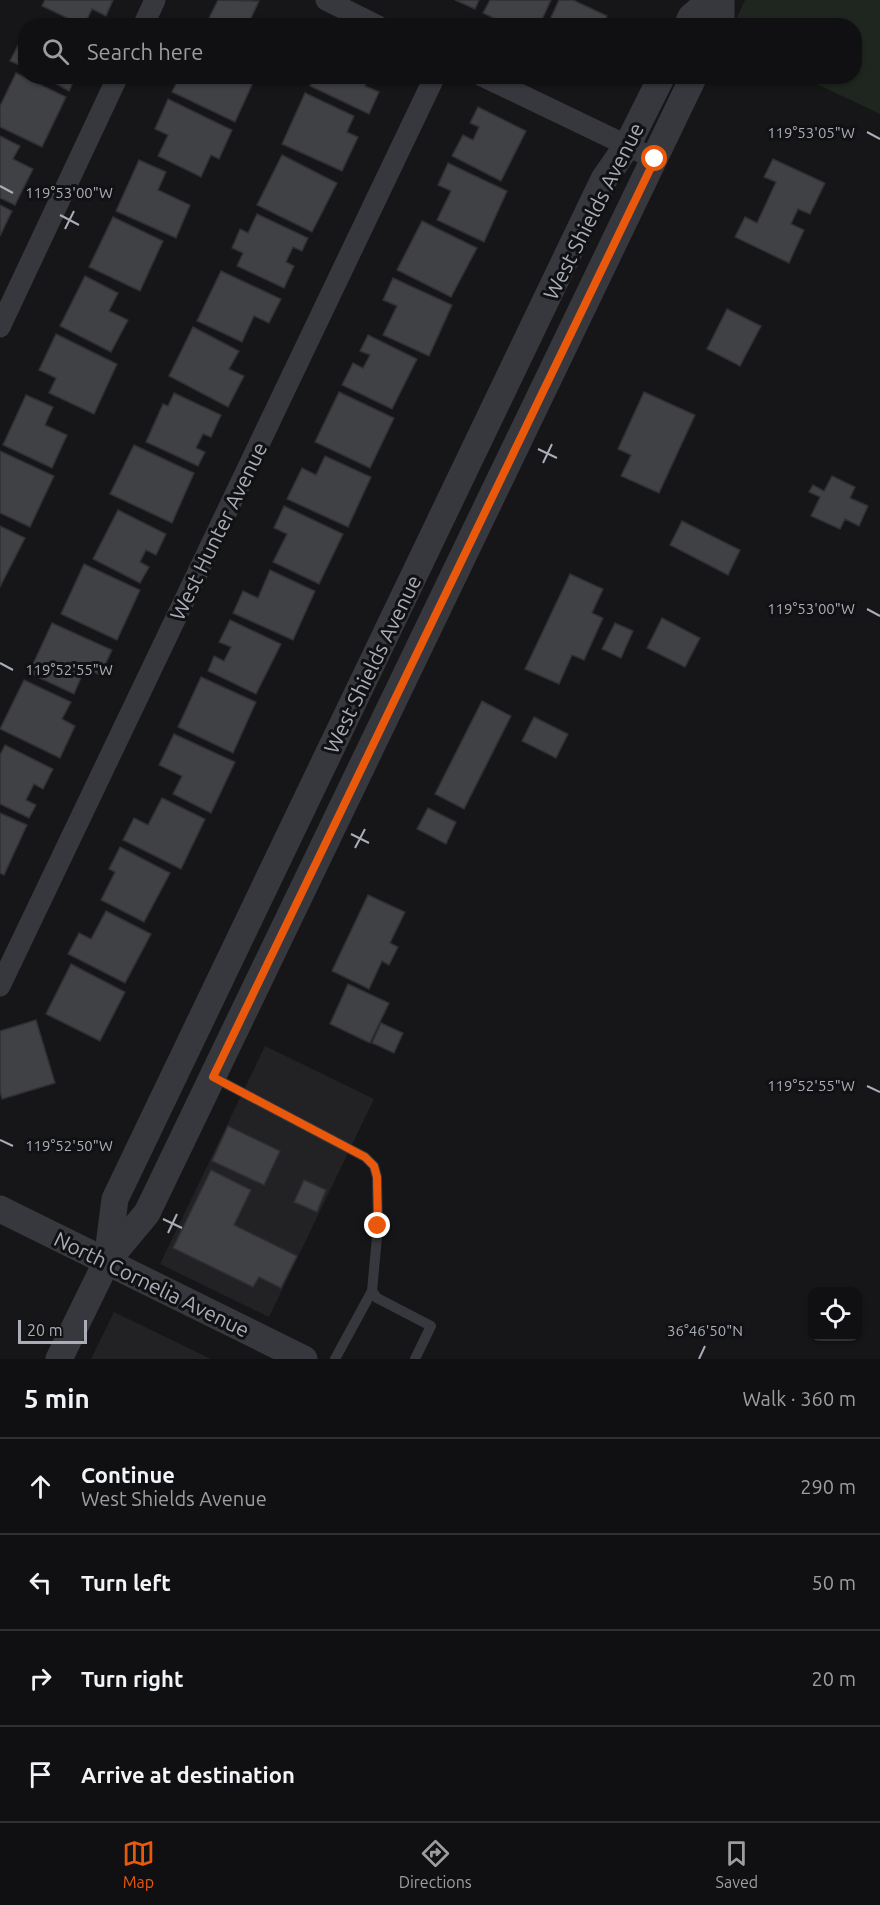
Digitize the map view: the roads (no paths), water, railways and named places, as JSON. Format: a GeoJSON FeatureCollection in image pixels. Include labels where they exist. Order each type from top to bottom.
{"type":"FeatureCollection","features":[{"type":"Feature","properties":{"kind":"street"},"geometry":{"type":"LineString","coordinates":[[146,18],[154,0]]}},
{"type":"Feature","properties":{"kind":"street"},"geometry":{"type":"LineString","coordinates":[[326,0],[362,18]]}},
{"type":"Feature","properties":{"kind":"street"},"geometry":{"type":"LineString","coordinates":[[691,18],[711,0]]}},
{"type":"Feature","properties":{"kind":"street"},"geometry":{"type":"LineString","coordinates":[[721,0],[721,18]]}},
{"type":"Feature","properties":{"kind":"street"},"geometry":{"type":"LineString","coordinates":[[0,327],[114,84]]}},
{"type":"Feature","properties":{"kind":"street","name":"West Hunter Avenue"},"geometry":{"type":"LineString","coordinates":[[0,986],[431,84]]}},
{"type":"Feature","properties":{"kind":"street"},"geometry":{"type":"LineString","coordinates":[[499,84],[655,159]]}},
{"type":"Feature","properties":{"kind":"street","name":"West Shields Avenue"},"geometry":{"type":"LineString","coordinates":[[107,1261],[115,1199],[604,179],[627,146],[658,84]]}},
{"type":"Feature","properties":{"kind":"street","name":"West Shields Avenue"},"geometry":{"type":"LineString","coordinates":[[59,1359],[107,1261],[147,1213],[690,84]]}},
{"type":"Feature","properties":{"kind":"street","name":"North Cornelia Avenue"},"geometry":{"type":"LineString","coordinates":[[0,1209],[304,1359]]}},
{"type":"Feature","properties":{"kind":"lane"},"geometry":{"type":"LineString","coordinates":[[213,1077],[365,1157],[374,1166],[377,1177],[378,1226],[372,1291],[335,1359]]}},
{"type":"Feature","properties":{"kind":"lane"},"geometry":{"type":"LineString","coordinates":[[372,1291],[377,1298],[431,1326],[415,1359]]}}]}
